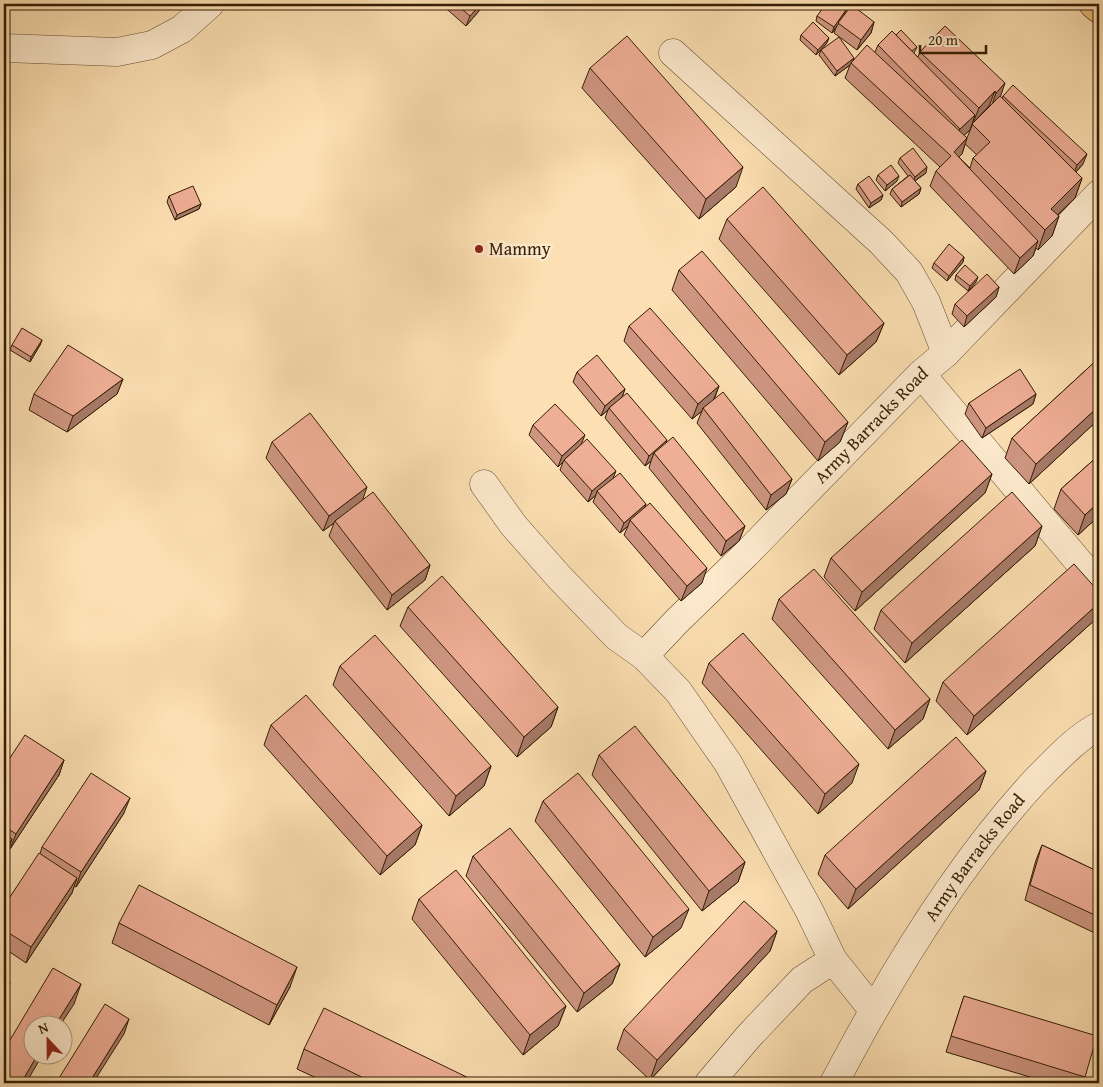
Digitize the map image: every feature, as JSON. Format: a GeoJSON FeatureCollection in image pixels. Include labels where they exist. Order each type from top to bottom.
{"type":"FeatureCollection","features":[{"type":"Feature","properties":{"kind":"highway"},"geometry":{"type":"LineString","coordinates":[[1092,4],[1099,9]]}},
{"type":"Feature","properties":{"kind":"street"},"geometry":{"type":"LineString","coordinates":[[4,48],[117,52],[152,45],[182,29],[210,4]]}},
{"type":"Feature","properties":{"kind":"street"},"geometry":{"type":"LineString","coordinates":[[674,53],[881,242],[909,272],[926,302],[946,353]]}},
{"type":"Feature","properties":{"kind":"street","name":"Army Barracks Road"},"geometry":{"type":"LineString","coordinates":[[644,656],[676,621],[746,554],[920,374],[946,353],[1099,196]]}},
{"type":"Feature","properties":{"kind":"street"},"geometry":{"type":"LineString","coordinates":[[920,374],[1099,586]]}},
{"type":"Feature","properties":{"kind":"street"},"geometry":{"type":"LineString","coordinates":[[484,484],[514,526],[560,578],[617,637],[644,656],[678,691],[728,763],[809,910],[834,960],[873,1010]]}},
{"type":"Feature","properties":{"kind":"street","name":"Army Barracks Road"},"geometry":{"type":"LineString","coordinates":[[834,1083],[873,1010],[942,902],[985,841],[1020,797],[1058,756],[1099,726]]}},
{"type":"Feature","properties":{"kind":"street"},"geometry":{"type":"LineString","coordinates":[[709,1083],[748,1036],[802,980],[834,960]]}},
{"type":"Feature","properties":{"kind":"building"},"geometry":{"type":"Polygon","coordinates":[[[456,4],[481,4],[470,16],[456,4]]]}},
{"type":"Feature","properties":{"kind":"building"},"geometry":{"type":"Polygon","coordinates":[[[826,4],[836,4],[846,10],[834,27],[817,16],[826,4]]]}},
{"type":"Feature","properties":{"kind":"building"},"geometry":{"type":"Polygon","coordinates":[[[852,5],[874,22],[861,40],[838,23],[852,5]]]}},
{"type":"Feature","properties":{"kind":"building"},"geometry":{"type":"Polygon","coordinates":[[[813,22],[829,38],[818,50],[801,35],[813,22]]]}},
{"type":"Feature","properties":{"kind":"building"},"geometry":{"type":"Polygon","coordinates":[[[945,26],[1005,83],[979,108],[920,52],[945,26]]]}},
{"type":"Feature","properties":{"kind":"building"},"geometry":{"type":"Polygon","coordinates":[[[901,30],[917,47],[912,51],[896,35],[901,30]]]}},
{"type":"Feature","properties":{"kind":"building"},"geometry":{"type":"Polygon","coordinates":[[[892,31],[975,115],[960,129],[878,45],[892,31]]]}},
{"type":"Feature","properties":{"kind":"building"},"geometry":{"type":"Polygon","coordinates":[[[627,36],[743,167],[706,199],[590,68],[627,36]]]}},
{"type":"Feature","properties":{"kind":"building"},"geometry":{"type":"Polygon","coordinates":[[[839,37],[854,58],[837,71],[821,50],[839,37]]]}},
{"type":"Feature","properties":{"kind":"building"},"geometry":{"type":"Polygon","coordinates":[[[867,45],[967,138],[954,152],[1038,241],[1020,258],[936,171],[951,156],[851,63],[867,45]]]}},
{"type":"Feature","properties":{"kind":"building"},"geometry":{"type":"Polygon","coordinates":[[[1013,85],[1087,154],[1077,165],[1003,96],[1013,85]]]}},
{"type":"Feature","properties":{"kind":"building"},"geometry":{"type":"Polygon","coordinates":[[[1000,96],[1082,178],[1051,209],[1059,216],[1045,230],[973,158],[990,142],[972,124],[1000,96]]]}},
{"type":"Feature","properties":{"kind":"building"},"geometry":{"type":"Polygon","coordinates":[[[913,148],[927,167],[915,177],[900,158],[913,148]]]}},
{"type":"Feature","properties":{"kind":"building"},"geometry":{"type":"Polygon","coordinates":[[[891,165],[899,176],[887,185],[878,175],[891,165]]]}},
{"type":"Feature","properties":{"kind":"building"},"geometry":{"type":"Polygon","coordinates":[[[910,175],[921,188],[902,202],[892,189],[910,175]]]}},
{"type":"Feature","properties":{"kind":"building"},"geometry":{"type":"Polygon","coordinates":[[[869,176],[883,195],[871,203],[858,184],[869,176]]]}},
{"type":"Feature","properties":{"kind":"building"},"geometry":{"type":"Polygon","coordinates":[[[193,186],[201,204],[177,215],[169,196],[193,186]]]}},
{"type":"Feature","properties":{"kind":"building"},"geometry":{"type":"Polygon","coordinates":[[[763,187],[884,323],[847,355],[727,219],[763,187]]]}},
{"type":"Feature","properties":{"kind":"building"},"geometry":{"type":"Polygon","coordinates":[[[949,244],[964,257],[949,276],[934,263],[949,244]]]}},
{"type":"Feature","properties":{"kind":"building"},"geometry":{"type":"Polygon","coordinates":[[[702,251],[848,422],[825,442],[679,270],[702,251]]]}},
{"type":"Feature","properties":{"kind":"building"},"geometry":{"type":"Polygon","coordinates":[[[965,265],[978,277],[970,286],[956,275],[965,265]]]}},
{"type":"Feature","properties":{"kind":"building"},"geometry":{"type":"Polygon","coordinates":[[[987,274],[999,287],[967,316],[955,304],[987,274]]]}},
{"type":"Feature","properties":{"kind":"building"},"geometry":{"type":"Polygon","coordinates":[[[650,308],[719,386],[698,404],[629,326],[650,308]]]}},
{"type":"Feature","properties":{"kind":"building"},"geometry":{"type":"Polygon","coordinates":[[[22,328],[42,340],[31,357],[12,345],[22,328]]]}},
{"type":"Feature","properties":{"kind":"building"},"geometry":{"type":"Polygon","coordinates":[[[68,345],[123,379],[73,416],[34,394],[68,345]]]}},
{"type":"Feature","properties":{"kind":"building"},"geometry":{"type":"Polygon","coordinates":[[[597,355],[625,389],[605,406],[577,372],[597,355]]]}},
{"type":"Feature","properties":{"kind":"building"},"geometry":{"type":"Polygon","coordinates":[[[1099,358],[1099,406],[1036,464],[1012,438],[1099,358]]]}},
{"type":"Feature","properties":{"kind":"building"},"geometry":{"type":"Polygon","coordinates":[[[1020,369],[1036,394],[986,428],[969,403],[1020,369]]]}},
{"type":"Feature","properties":{"kind":"building"},"geometry":{"type":"Polygon","coordinates":[[[723,392],[792,479],[771,495],[703,408],[723,392]]]}},
{"type":"Feature","properties":{"kind":"building"},"geometry":{"type":"Polygon","coordinates":[[[627,393],[667,440],[649,456],[609,408],[627,393]]]}},
{"type":"Feature","properties":{"kind":"building"},"geometry":{"type":"Polygon","coordinates":[[[555,404],[585,435],[562,456],[533,425],[555,404]]]}},
{"type":"Feature","properties":{"kind":"building"},"geometry":{"type":"Polygon","coordinates":[[[310,413],[367,487],[329,516],[272,442],[310,413]]]}},
{"type":"Feature","properties":{"kind":"building"},"geometry":{"type":"Polygon","coordinates":[[[673,437],[745,526],[726,541],[654,453],[673,437]]]}},
{"type":"Feature","properties":{"kind":"building"},"geometry":{"type":"Polygon","coordinates":[[[587,439],[616,471],[592,491],[564,460],[587,439]]]}},
{"type":"Feature","properties":{"kind":"building"},"geometry":{"type":"Polygon","coordinates":[[[962,440],[992,474],[862,592],[831,558],[962,440]]]}},
{"type":"Feature","properties":{"kind":"building"},"geometry":{"type":"Polygon","coordinates":[[[1099,455],[1099,502],[1085,515],[1061,489],[1099,455]]]}},
{"type":"Feature","properties":{"kind":"building"},"geometry":{"type":"Polygon","coordinates":[[[620,473],[646,504],[624,523],[597,491],[620,473]]]}},
{"type":"Feature","properties":{"kind":"building"},"geometry":{"type":"Polygon","coordinates":[[[373,492],[430,565],[392,595],[335,521],[373,492]]]}},
{"type":"Feature","properties":{"kind":"building"},"geometry":{"type":"Polygon","coordinates":[[[1012,492],[1042,526],[912,643],[881,610],[1012,492]]]}},
{"type":"Feature","properties":{"kind":"building"},"geometry":{"type":"Polygon","coordinates":[[[650,503],[707,568],[687,586],[630,520],[650,503]]]}},
{"type":"Feature","properties":{"kind":"building"},"geometry":{"type":"Polygon","coordinates":[[[1074,564],[1099,592],[1099,603],[974,716],[943,682],[1074,564]]]}},
{"type":"Feature","properties":{"kind":"building"},"geometry":{"type":"Polygon","coordinates":[[[814,569],[930,699],[895,730],[779,599],[814,569]]]}},
{"type":"Feature","properties":{"kind":"building"},"geometry":{"type":"Polygon","coordinates":[[[442,576],[558,707],[524,737],[408,607],[442,576]]]}},
{"type":"Feature","properties":{"kind":"building"},"geometry":{"type":"Polygon","coordinates":[[[743,633],[859,764],[825,794],[709,663],[743,633]]]}},
{"type":"Feature","properties":{"kind":"building"},"geometry":{"type":"Polygon","coordinates":[[[375,635],[491,766],[456,796],[340,666],[375,635]]]}},
{"type":"Feature","properties":{"kind":"building"},"geometry":{"type":"Polygon","coordinates":[[[306,695],[422,825],[387,856],[271,725],[306,695]]]}},
{"type":"Feature","properties":{"kind":"building"},"geometry":{"type":"Polygon","coordinates":[[[635,726],[745,862],[709,891],[599,755],[635,726]]]}},
{"type":"Feature","properties":{"kind":"building"},"geometry":{"type":"Polygon","coordinates":[[[25,735],[64,760],[16,834],[4,826],[4,767],[25,735]]]}},
{"type":"Feature","properties":{"kind":"building"},"geometry":{"type":"Polygon","coordinates":[[[956,737],[986,771],[856,889],[825,855],[956,737]]]}},
{"type":"Feature","properties":{"kind":"building"},"geometry":{"type":"Polygon","coordinates":[[[91,773],[130,798],[81,872],[42,847],[91,773]]]}},
{"type":"Feature","properties":{"kind":"building"},"geometry":{"type":"Polygon","coordinates":[[[578,773],[689,909],[653,937],[543,801],[578,773]]]}},
{"type":"Feature","properties":{"kind":"building"},"geometry":{"type":"Polygon","coordinates":[[[510,828],[620,964],[584,993],[473,856],[510,828]]]}},
{"type":"Feature","properties":{"kind":"building"},"geometry":{"type":"Polygon","coordinates":[[[4,833],[12,839],[4,852],[4,833]]]}},
{"type":"Feature","properties":{"kind":"building"},"geometry":{"type":"Polygon","coordinates":[[[1042,845],[1099,872],[1099,917],[1030,885],[1042,845]]]}},
{"type":"Feature","properties":{"kind":"building"},"geometry":{"type":"Polygon","coordinates":[[[39,853],[77,878],[31,947],[4,930],[4,906],[39,853]]]}},
{"type":"Feature","properties":{"kind":"building"},"geometry":{"type":"Polygon","coordinates":[[[456,870],[566,1006],[530,1035],[419,899],[456,870]]]}},
{"type":"Feature","properties":{"kind":"building"},"geometry":{"type":"Polygon","coordinates":[[[139,885],[297,967],[277,1005],[119,923],[139,885]]]}},
{"type":"Feature","properties":{"kind":"building"},"geometry":{"type":"Polygon","coordinates":[[[744,901],[777,931],[657,1060],[624,1029],[744,901]]]}},
{"type":"Feature","properties":{"kind":"building"},"geometry":{"type":"Polygon","coordinates":[[[53,968],[81,984],[62,1014],[26,1014],[53,968]]]}},
{"type":"Feature","properties":{"kind":"building"},"geometry":{"type":"Polygon","coordinates":[[[4,979],[10,983],[4,992],[4,979]]]}},
{"type":"Feature","properties":{"kind":"building"},"geometry":{"type":"Polygon","coordinates":[[[964,996],[1097,1036],[1085,1077],[951,1036],[964,996]]]}},
{"type":"Feature","properties":{"kind":"building"},"geometry":{"type":"Polygon","coordinates":[[[105,1004],[129,1019],[89,1083],[56,1083],[68,1064],[72,1064],[72,1057],[105,1004]]]}},
{"type":"Feature","properties":{"kind":"building"},"geometry":{"type":"Polygon","coordinates":[[[324,1008],[479,1083],[374,1083],[304,1049],[324,1008]]]}},
{"type":"Feature","properties":{"kind":"building"},"geometry":{"type":"Polygon","coordinates":[[[22,1020],[22,1064],[32,1064],[21,1083],[4,1083],[4,1050],[22,1020]]]}},
{"type":"Feature","properties":{"kind":"place","name":"Mammy"},"geometry":{"type":"Point","coordinates":[479,249]}}]}
